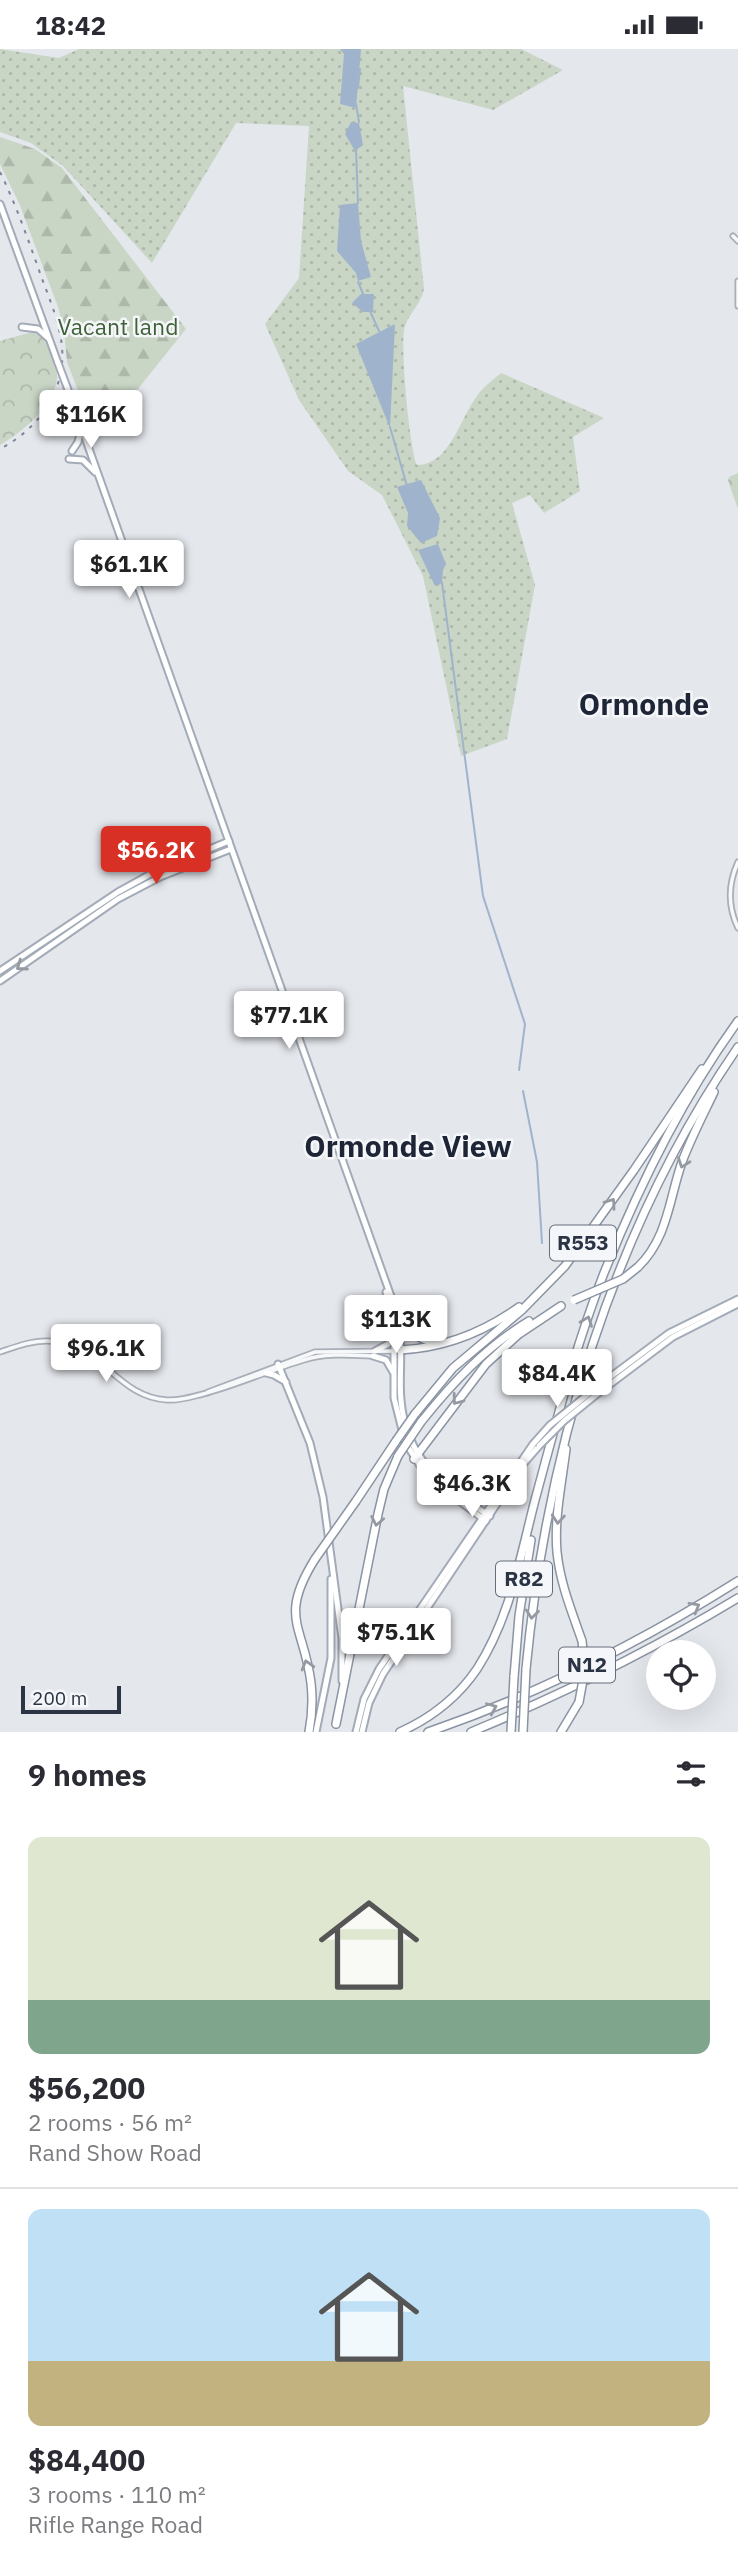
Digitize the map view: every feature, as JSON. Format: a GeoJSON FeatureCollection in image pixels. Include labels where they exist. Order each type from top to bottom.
{"type":"FeatureCollection","features":[{"type":"Feature","properties":{"kind":"highway"},"geometry":{"type":"LineString","coordinates":[[400,1732],[427,1718],[447,1703],[469,1680],[487,1652],[512,1590],[572,1363],[604,1272],[661,1151],[720,1045],[738,1021]]}},
{"type":"Feature","properties":{"kind":"highway","name":"R553"},"geometry":{"type":"LineString","coordinates":[[309,1732],[313,1706],[311,1682],[297,1632],[295,1610],[300,1587],[315,1559],[415,1414],[453,1368],[522,1310],[582,1244],[720,1045]]}},
{"type":"Feature","properties":{"kind":"highway"},"geometry":{"type":"LineString","coordinates":[[561,1732],[579,1702],[585,1669],[582,1641],[565,1591],[556,1538],[568,1427],[593,1344],[636,1231],[685,1135],[738,1047]]}},
{"type":"Feature","properties":{"kind":"highway","name":"R553"},"geometry":{"type":"LineString","coordinates":[[335,1728],[378,1514],[384,1489],[398,1457],[421,1422],[459,1377],[487,1350],[521,1326],[623,1279],[653,1251],[664,1228],[682,1163],[732,1056]]}},
{"type":"Feature","properties":{"kind":"highway"},"geometry":{"type":"LineString","coordinates":[[398,1353],[445,1344],[490,1326],[547,1285]]}},
{"type":"Feature","properties":{"kind":"highway"},"geometry":{"type":"LineString","coordinates":[[393,1302],[413,1335],[424,1341],[445,1344]]}},
{"type":"Feature","properties":{"kind":"highway"},"geometry":{"type":"LineString","coordinates":[[416,1457],[486,1364],[519,1334],[561,1306]]}},
{"type":"Feature","properties":{"kind":"highway","name":"R82"},"geometry":{"type":"LineString","coordinates":[[523,1732],[534,1595],[549,1506],[568,1427]]}},
{"type":"Feature","properties":{"kind":"highway","name":"R82"},"geometry":{"type":"LineString","coordinates":[[511,1732],[523,1583],[541,1481]]}},
{"type":"Feature","properties":{"kind":"highway","name":"N12"},"geometry":{"type":"LineString","coordinates":[[428,1732],[493,1707],[593,1662],[738,1581]]}},
{"type":"Feature","properties":{"kind":"highway","name":"N12"},"geometry":{"type":"LineString","coordinates":[[471,1732],[594,1678],[738,1598]]}},
{"type":"Feature","properties":{"kind":"main road"},"geometry":{"type":"LineString","coordinates":[[0,204],[393,1302],[403,1415],[416,1457]]}},
{"type":"Feature","properties":{"kind":"main road"},"geometry":{"type":"LineString","coordinates":[[22,327],[36,329],[50,340]]}},
{"type":"Feature","properties":{"kind":"main road"},"geometry":{"type":"LineString","coordinates":[[72,451],[78,442],[81,427]]}},
{"type":"Feature","properties":{"kind":"main road"},"geometry":{"type":"LineString","coordinates":[[69,459],[83,460],[98,475]]}},
{"type":"Feature","properties":{"kind":"main road"},"geometry":{"type":"LineString","coordinates":[[0,971],[118,892],[156,871],[227,842]]}},
{"type":"Feature","properties":{"kind":"main road"},"geometry":{"type":"LineString","coordinates":[[0,981],[118,899],[160,877],[230,850]]}},
{"type":"Feature","properties":{"kind":"main road"},"geometry":{"type":"LineString","coordinates":[[230,850],[384,1288],[398,1353],[394,1378]]}},
{"type":"Feature","properties":{"kind":"main road"},"geometry":{"type":"LineString","coordinates":[[361,1726],[367,1692],[379,1669],[475,1526],[485,1517],[489,1506],[536,1445],[596,1395],[663,1345],[738,1301]]}},
{"type":"Feature","properties":{"kind":"main road"},"geometry":{"type":"LineString","coordinates":[[356,1732],[383,1674],[485,1517],[550,1425],[598,1385],[669,1333],[738,1301]]}},
{"type":"Feature","properties":{"kind":"main road"},"geometry":{"type":"LineString","coordinates":[[689,1329],[696,1332]]}},
{"type":"Feature","properties":{"kind":"main road"},"geometry":{"type":"LineString","coordinates":[[394,1334],[388,1344],[374,1354],[389,1362],[394,1378],[397,1415],[405,1442],[432,1474],[485,1517]]}},
{"type":"Feature","properties":{"kind":"main road"},"geometry":{"type":"LineString","coordinates":[[286,1382],[285,1372],[288,1365]]}},
{"type":"Feature","properties":{"kind":"main road"},"geometry":{"type":"LineString","coordinates":[[279,1366],[301,1416],[317,1469],[330,1551],[343,1649],[342,1680],[335,1728]]}},
{"type":"Feature","properties":{"kind":"main road"},"geometry":{"type":"LineString","coordinates":[[266,1373],[286,1382]]}},
{"type":"Feature","properties":{"kind":"main road"},"geometry":{"type":"LineString","coordinates":[[472,1508],[489,1506]]}},
{"type":"Feature","properties":{"kind":"main road"},"geometry":{"type":"LineString","coordinates":[[472,1508],[476,1518],[475,1526]]}},
{"type":"Feature","properties":{"kind":"main road"},"geometry":{"type":"LineString","coordinates":[[316,1732],[331,1658],[330,1551]]}},
{"type":"Feature","properties":{"kind":"street"},"geometry":{"type":"LineString","coordinates":[[738,281],[738,305]]}},
{"type":"Feature","properties":{"kind":"street"},"geometry":{"type":"LineString","coordinates":[[737,864],[730,898],[738,928]]}},
{"type":"Feature","properties":{"kind":"street"},"geometry":{"type":"LineString","coordinates":[[0,1352],[36,1342],[64,1342],[94,1355],[124,1384],[151,1398],[174,1401],[226,1388],[279,1366],[327,1355],[398,1353]]}},
{"type":"Feature","properties":{"kind":"street"},"geometry":{"type":"LineString","coordinates":[[206,1393],[315,1352],[374,1354]]}},
{"type":"Feature","properties":{"kind":"green space"},"geometry":{"type":"Polygon","coordinates":[[[0,49],[59,58],[79,49],[521,49],[563,70],[493,110],[403,86],[424,289],[405,326],[403,352],[411,440],[417,465],[428,463],[446,449],[477,396],[501,373],[604,418],[573,437],[580,491],[544,513],[530,495],[512,503],[535,585],[507,739],[461,756],[423,576],[382,495],[348,471],[299,400],[265,324],[299,278],[309,126],[236,123],[152,263],[63,166],[31,143],[0,132],[0,49]]]}},
{"type":"Feature","properties":{"kind":"green space","name":"Vacant land"},"geometry":{"type":"Polygon","coordinates":[[[0,137],[35,149],[62,168],[186,329],[97,440],[67,362],[64,330],[58,307],[19,203],[0,164],[0,137]]]}},
{"type":"Feature","properties":{"kind":"green space"},"geometry":{"type":"Polygon","coordinates":[[[32,332],[42,336],[52,357],[57,373],[55,388],[36,417],[0,445],[0,341],[32,332]]]}},
{"type":"Feature","properties":{"kind":"green space"},"geometry":{"type":"Polygon","coordinates":[[[738,473],[738,509],[728,481],[729,477],[738,473]]]}},
{"type":"Feature","properties":{"kind":"water"},"geometry":{"type":"Polygon","coordinates":[[[340,49],[361,49],[356,108],[340,104],[344,54],[340,49]]]}},
{"type":"Feature","properties":{"kind":"water"},"geometry":{"type":"Polygon","coordinates":[[[351,122],[359,123],[363,145],[355,151],[345,134],[351,122]]]}},
{"type":"Feature","properties":{"kind":"water"},"geometry":{"type":"Polygon","coordinates":[[[358,203],[361,241],[371,277],[358,281],[356,273],[337,251],[340,205],[358,203]]]}},
{"type":"Feature","properties":{"kind":"water"},"geometry":{"type":"Polygon","coordinates":[[[361,294],[374,294],[373,312],[363,312],[352,303],[361,294]]]}},
{"type":"Feature","properties":{"kind":"water"},"geometry":{"type":"Polygon","coordinates":[[[395,324],[390,428],[356,344],[395,324]]]}},
{"type":"Feature","properties":{"kind":"water"},"geometry":{"type":"Polygon","coordinates":[[[421,480],[440,518],[437,536],[421,543],[407,526],[408,513],[397,487],[421,480]]]}},
{"type":"Feature","properties":{"kind":"water"},"geometry":{"type":"Polygon","coordinates":[[[438,544],[446,564],[442,583],[435,586],[418,550],[438,544]]]}},
{"type":"Feature","properties":{"kind":"waterway"},"geometry":{"type":"LineString","coordinates":[[358,88],[360,69]]}},
{"type":"Feature","properties":{"kind":"waterway"},"geometry":{"type":"LineString","coordinates":[[356,104],[359,122]]}},
{"type":"Feature","properties":{"kind":"waterway"},"geometry":{"type":"LineString","coordinates":[[356,149],[358,203]]}},
{"type":"Feature","properties":{"kind":"waterway"},"geometry":{"type":"LineString","coordinates":[[358,282],[364,296]]}},
{"type":"Feature","properties":{"kind":"waterway"},"geometry":{"type":"LineString","coordinates":[[370,311],[379,331]]}},
{"type":"Feature","properties":{"kind":"waterway"},"geometry":{"type":"LineString","coordinates":[[390,427],[407,486]]}},
{"type":"Feature","properties":{"kind":"waterway"},"geometry":{"type":"LineString","coordinates":[[442,583],[483,896],[525,1024],[519,1070]]}},
{"type":"Feature","properties":{"kind":"waterway"},"geometry":{"type":"LineString","coordinates":[[523,1091],[537,1162],[542,1243]]}},
{"type":"Feature","properties":{"kind":"railway"},"geometry":{"type":"LineString","coordinates":[[0,172],[22,222],[54,311],[62,352],[57,387],[50,402],[29,429],[0,449]]}},
{"type":"Feature","properties":{"kind":"district","name":"Ormonde"},"geometry":{"type":"Point","coordinates":[644,705]}},
{"type":"Feature","properties":{"kind":"district","name":"Ormonde View"},"geometry":{"type":"Point","coordinates":[408,1147]}}]}
